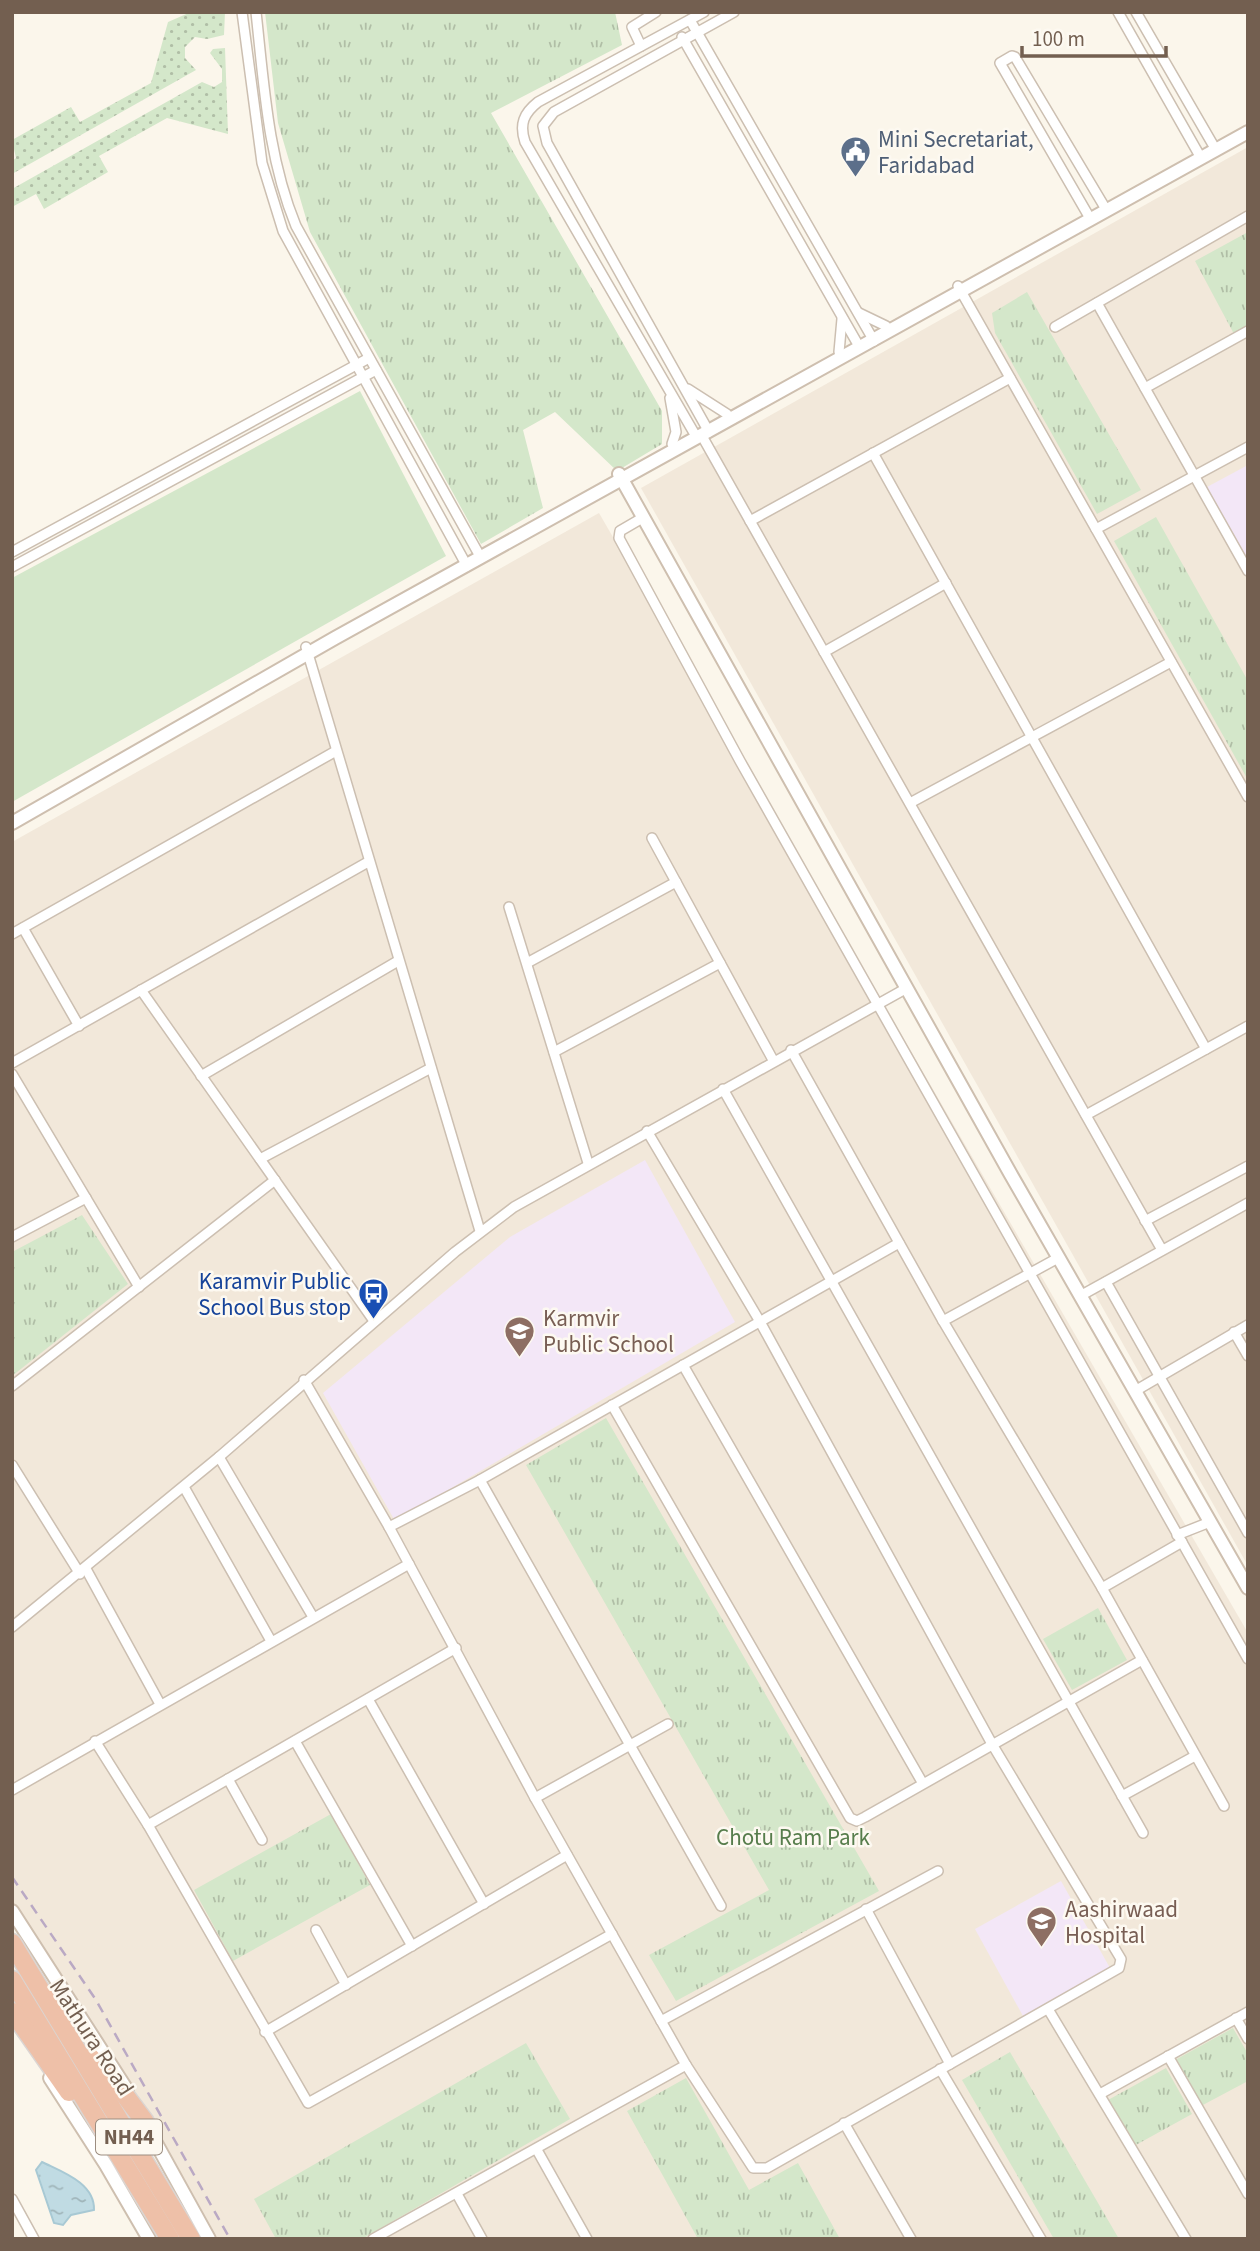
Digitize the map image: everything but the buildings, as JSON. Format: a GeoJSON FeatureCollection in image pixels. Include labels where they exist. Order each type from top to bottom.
{"type":"FeatureCollection","features":[{"type":"Feature","properties":{"kind":"highway","name":"NH44"},"geometry":{"type":"LineString","coordinates":[[12,1943],[68,2035]]}},
{"type":"Feature","properties":{"kind":"highway","name":"NH44"},"geometry":{"type":"LineString","coordinates":[[12,1980],[170,2239]]}},
{"type":"Feature","properties":{"kind":"highway"},"geometry":{"type":"LineString","coordinates":[[12,2011],[84,2113],[114,2146]]}},
{"type":"Feature","properties":{"kind":"highway"},"geometry":{"type":"LineString","coordinates":[[68,2035],[124,2094],[145,2122]]}},
{"type":"Feature","properties":{"kind":"highway","name":"Mathura Road"},"geometry":{"type":"LineString","coordinates":[[68,2035],[191,2239]]}},
{"type":"Feature","properties":{"kind":"street"},"geometry":{"type":"LineString","coordinates":[[242,12],[250,86],[271,198],[283,231],[465,563]]}},
{"type":"Feature","properties":{"kind":"street"},"geometry":{"type":"LineString","coordinates":[[256,12],[273,147],[283,194],[296,226],[479,555]]}},
{"type":"Feature","properties":{"kind":"street"},"geometry":{"type":"LineString","coordinates":[[641,46],[632,27],[656,12]]}},
{"type":"Feature","properties":{"kind":"street"},"geometry":{"type":"LineString","coordinates":[[701,433],[666,384],[522,132],[522,121],[527,110],[538,102],[704,12]]}},
{"type":"Feature","properties":{"kind":"street"},"geometry":{"type":"LineString","coordinates":[[734,12],[554,112],[543,126],[547,143],[679,381],[701,433],[1162,1251]]}},
{"type":"Feature","properties":{"kind":"street"},"geometry":{"type":"LineString","coordinates":[[1118,12],[1199,155]]}},
{"type":"Feature","properties":{"kind":"street"},"geometry":{"type":"LineString","coordinates":[[1136,12],[1214,147]]}},
{"type":"Feature","properties":{"kind":"street"},"geometry":{"type":"LineString","coordinates":[[690,20],[872,337]]}},
{"type":"Feature","properties":{"kind":"street"},"geometry":{"type":"LineString","coordinates":[[677,27],[858,345]]}},
{"type":"Feature","properties":{"kind":"street"},"geometry":{"type":"LineString","coordinates":[[1089,217],[1000,63],[1012,56],[1105,208]]}},
{"type":"Feature","properties":{"kind":"street"},"geometry":{"type":"LineString","coordinates":[[1214,147],[1248,124]]}},
{"type":"Feature","properties":{"kind":"street"},"geometry":{"type":"LineString","coordinates":[[12,814],[1199,155],[1248,132]]}},
{"type":"Feature","properties":{"kind":"street"},"geometry":{"type":"LineString","coordinates":[[1055,327],[1248,216]]}},
{"type":"Feature","properties":{"kind":"street"},"geometry":{"type":"LineString","coordinates":[[872,337],[886,326],[960,289]]}},
{"type":"Feature","properties":{"kind":"street"},"geometry":{"type":"LineString","coordinates":[[960,289],[1248,797]]}},
{"type":"Feature","properties":{"kind":"street"},"geometry":{"type":"LineString","coordinates":[[1097,303],[1248,571]]}},
{"type":"Feature","properties":{"kind":"street"},"geometry":{"type":"LineString","coordinates":[[858,312],[886,326]]}},
{"type":"Feature","properties":{"kind":"street"},"geometry":{"type":"LineString","coordinates":[[839,352],[842,317]]}},
{"type":"Feature","properties":{"kind":"street"},"geometry":{"type":"LineString","coordinates":[[1145,388],[1248,331]]}},
{"type":"Feature","properties":{"kind":"street"},"geometry":{"type":"LineString","coordinates":[[621,477],[672,444],[701,433],[727,414],[839,352],[858,345]]}},
{"type":"Feature","properties":{"kind":"street"},"geometry":{"type":"LineString","coordinates":[[12,551],[369,358]]}},
{"type":"Feature","properties":{"kind":"street"},"geometry":{"type":"LineString","coordinates":[[12,567],[376,370]]}},
{"type":"Feature","properties":{"kind":"street"},"geometry":{"type":"LineString","coordinates":[[750,521],[1010,378]]}},
{"type":"Feature","properties":{"kind":"street"},"geometry":{"type":"LineString","coordinates":[[679,381],[696,397],[727,414]]}},
{"type":"Feature","properties":{"kind":"street"},"geometry":{"type":"LineString","coordinates":[[666,384],[676,432],[672,444]]}},
{"type":"Feature","properties":{"kind":"street"},"geometry":{"type":"LineString","coordinates":[[1096,529],[1248,447]]}},
{"type":"Feature","properties":{"kind":"street"},"geometry":{"type":"LineString","coordinates":[[873,453],[1206,1049]]}},
{"type":"Feature","properties":{"kind":"street"},"geometry":{"type":"LineString","coordinates":[[621,477],[1058,1258],[1248,1588]]}},
{"type":"Feature","properties":{"kind":"street"},"geometry":{"type":"LineString","coordinates":[[644,517],[620,531],[619,538],[877,1004],[1248,1659]]}},
{"type":"Feature","properties":{"kind":"street"},"geometry":{"type":"LineString","coordinates":[[824,652],[946,583]]}},
{"type":"Feature","properties":{"kind":"street"},"geometry":{"type":"LineString","coordinates":[[307,650],[480,1231]]}},
{"type":"Feature","properties":{"kind":"street"},"geometry":{"type":"LineString","coordinates":[[12,823],[307,650]]}},
{"type":"Feature","properties":{"kind":"street"},"geometry":{"type":"LineString","coordinates":[[910,803],[1171,662]]}},
{"type":"Feature","properties":{"kind":"street"},"geometry":{"type":"LineString","coordinates":[[12,934],[336,751]]}},
{"type":"Feature","properties":{"kind":"street"},"geometry":{"type":"LineString","coordinates":[[652,838],[774,1060]]}},
{"type":"Feature","properties":{"kind":"street"},"geometry":{"type":"LineString","coordinates":[[12,1063],[368,862]]}},
{"type":"Feature","properties":{"kind":"street"},"geometry":{"type":"LineString","coordinates":[[527,963],[676,882]]}},
{"type":"Feature","properties":{"kind":"street"},"geometry":{"type":"LineString","coordinates":[[509,907],[588,1163]]}},
{"type":"Feature","properties":{"kind":"street"},"geometry":{"type":"LineString","coordinates":[[23,928],[79,1026]]}},
{"type":"Feature","properties":{"kind":"street"},"geometry":{"type":"LineString","coordinates":[[201,1076],[398,961]]}},
{"type":"Feature","properties":{"kind":"street"},"geometry":{"type":"LineString","coordinates":[[554,1052],[720,963]]}},
{"type":"Feature","properties":{"kind":"street"},"geometry":{"type":"LineString","coordinates":[[12,1627],[184,1487],[304,1380],[480,1231],[529,1196],[907,988]]}},
{"type":"Feature","properties":{"kind":"street"},"geometry":{"type":"LineString","coordinates":[[141,990],[374,1321]]}},
{"type":"Feature","properties":{"kind":"street"},"geometry":{"type":"LineString","coordinates":[[1086,1115],[1248,1026]]}},
{"type":"Feature","properties":{"kind":"street"},"geometry":{"type":"LineString","coordinates":[[791,1050],[943,1321],[1102,1588],[1224,1807]]}},
{"type":"Feature","properties":{"kind":"street"},"geometry":{"type":"LineString","coordinates":[[260,1159],[431,1068]]}},
{"type":"Feature","properties":{"kind":"street"},"geometry":{"type":"LineString","coordinates":[[12,1074],[139,1287]]}},
{"type":"Feature","properties":{"kind":"street"},"geometry":{"type":"LineString","coordinates":[[723,1089],[1143,1833]]}},
{"type":"Feature","properties":{"kind":"street"},"geometry":{"type":"LineString","coordinates":[[304,1380],[410,1564],[535,1798],[686,2066],[753,2168],[767,2168],[1119,1969],[1121,1959],[992,1744],[759,1320],[647,1131]]}},
{"type":"Feature","properties":{"kind":"street"},"geometry":{"type":"LineString","coordinates":[[1146,1221],[1248,1166]]}},
{"type":"Feature","properties":{"kind":"street"},"geometry":{"type":"LineString","coordinates":[[12,1386],[275,1181]]}},
{"type":"Feature","properties":{"kind":"street"},"geometry":{"type":"LineString","coordinates":[[12,1237],[86,1198]]}},
{"type":"Feature","properties":{"kind":"street"},"geometry":{"type":"LineString","coordinates":[[1080,1296],[1248,1203]]}},
{"type":"Feature","properties":{"kind":"street"},"geometry":{"type":"LineString","coordinates":[[389,1527],[480,1480],[899,1243]]}},
{"type":"Feature","properties":{"kind":"street"},"geometry":{"type":"LineString","coordinates":[[943,1321],[1058,1258]]}},
{"type":"Feature","properties":{"kind":"street"},"geometry":{"type":"LineString","coordinates":[[1106,1282],[1248,1533]]}},
{"type":"Feature","properties":{"kind":"street"},"geometry":{"type":"LineString","coordinates":[[1135,1391],[1158,1375],[1248,1325]]}},
{"type":"Feature","properties":{"kind":"street"},"geometry":{"type":"LineString","coordinates":[[1234,1332],[1248,1356]]}},
{"type":"Feature","properties":{"kind":"street"},"geometry":{"type":"LineString","coordinates":[[683,1365],[922,1782]]}},
{"type":"Feature","properties":{"kind":"street"},"geometry":{"type":"LineString","coordinates":[[612,1405],[849,1818],[857,1821],[865,1817],[922,1782],[1142,1661]]}},
{"type":"Feature","properties":{"kind":"street"},"geometry":{"type":"LineString","coordinates":[[219,1457],[313,1617]]}},
{"type":"Feature","properties":{"kind":"street"},"geometry":{"type":"LineString","coordinates":[[12,1465],[83,1571],[160,1704]]}},
{"type":"Feature","properties":{"kind":"street"},"geometry":{"type":"LineString","coordinates":[[480,1480],[721,1906]]}},
{"type":"Feature","properties":{"kind":"street"},"geometry":{"type":"LineString","coordinates":[[184,1487],[271,1641]]}},
{"type":"Feature","properties":{"kind":"street"},"geometry":{"type":"LineString","coordinates":[[1102,1588],[1210,1522]]}},
{"type":"Feature","properties":{"kind":"street"},"geometry":{"type":"LineString","coordinates":[[12,1790],[410,1564]]}},
{"type":"Feature","properties":{"kind":"street"},"geometry":{"type":"LineString","coordinates":[[148,1825],[456,1648]]}},
{"type":"Feature","properties":{"kind":"street"},"geometry":{"type":"LineString","coordinates":[[368,1699],[484,1904]]}},
{"type":"Feature","properties":{"kind":"street"},"geometry":{"type":"LineString","coordinates":[[535,1798],[668,1724]]}},
{"type":"Feature","properties":{"kind":"street"},"geometry":{"type":"LineString","coordinates":[[95,1741],[148,1825],[308,2103],[612,1934]]}},
{"type":"Feature","properties":{"kind":"street"},"geometry":{"type":"LineString","coordinates":[[295,1741],[412,1946]]}},
{"type":"Feature","properties":{"kind":"street"},"geometry":{"type":"LineString","coordinates":[[1122,1796],[1195,1756]]}},
{"type":"Feature","properties":{"kind":"street"},"geometry":{"type":"LineString","coordinates":[[228,1779],[262,1840]]}},
{"type":"Feature","properties":{"kind":"street"},"geometry":{"type":"LineString","coordinates":[[265,2032],[567,1855]]}},
{"type":"Feature","properties":{"kind":"street"},"geometry":{"type":"LineString","coordinates":[[661,2021],[938,1871]]}},
{"type":"Feature","properties":{"kind":"street"},"geometry":{"type":"LineString","coordinates":[[866,1909],[950,2064]]}},
{"type":"Feature","properties":{"kind":"street","name":"Mathura Road"},"geometry":{"type":"LineString","coordinates":[[12,1911],[115,2068],[209,2239]]}},
{"type":"Feature","properties":{"kind":"street"},"geometry":{"type":"LineString","coordinates":[[316,1930],[346,1985]]}},
{"type":"Feature","properties":{"kind":"street"},"geometry":{"type":"LineString","coordinates":[[1048,2009],[1186,2239]]}},
{"type":"Feature","properties":{"kind":"street"},"geometry":{"type":"LineString","coordinates":[[12,2011],[149,2239]]}},
{"type":"Feature","properties":{"kind":"street"},"geometry":{"type":"LineString","coordinates":[[1100,2094],[1248,2012]]}},
{"type":"Feature","properties":{"kind":"street"},"geometry":{"type":"LineString","coordinates":[[1236,2018],[1248,2039]]}},
{"type":"Feature","properties":{"kind":"street"},"geometry":{"type":"LineString","coordinates":[[1168,2056],[1248,2194]]}},
{"type":"Feature","properties":{"kind":"street"},"geometry":{"type":"LineString","coordinates":[[374,2238],[686,2066]]}},
{"type":"Feature","properties":{"kind":"street"},"geometry":{"type":"LineString","coordinates":[[940,2069],[1041,2239]]}},
{"type":"Feature","properties":{"kind":"street"},"geometry":{"type":"LineString","coordinates":[[844,2123],[911,2239]]}},
{"type":"Feature","properties":{"kind":"street"},"geometry":{"type":"LineString","coordinates":[[537,2150],[587,2239]]}},
{"type":"Feature","properties":{"kind":"street"},"geometry":{"type":"LineString","coordinates":[[457,2194],[482,2239]]}},
{"type":"Feature","properties":{"kind":"street"},"geometry":{"type":"LineString","coordinates":[[12,2199],[34,2239]]}},
{"type":"Feature","properties":{"kind":"shaded area"},"geometry":{"type":"Polygon","coordinates":[[[1248,147],[1248,1566],[641,488],[1248,147]]]}},
{"type":"Feature","properties":{"kind":"shaded area"},"geometry":{"type":"Polygon","coordinates":[[[1248,465],[1248,562],[1207,487],[1248,465]]]}},
{"type":"Feature","properties":{"kind":"shaded area"},"geometry":{"type":"Polygon","coordinates":[[[599,513],[1248,1633],[1248,2239],[203,2239],[12,1903],[12,842],[599,513]]]}},
{"type":"Feature","properties":{"kind":"shaded area","name":"Karmvir Public School"},"geometry":{"type":"Polygon","coordinates":[[[645,1160],[735,1322],[395,1521],[323,1393],[510,1237],[645,1160]]]}},
{"type":"Feature","properties":{"kind":"shaded area","name":"Aashirwaad Hospital"},"geometry":{"type":"Polygon","coordinates":[[[1061,1881],[1110,1968],[1023,2016],[975,1929],[1061,1881]]]}},
{"type":"Feature","properties":{"kind":"green space"},"geometry":{"type":"Polygon","coordinates":[[[191,12],[225,12],[224,35],[207,39],[195,37],[185,47],[185,58],[196,70],[12,174],[12,161],[16,158],[12,140],[71,107],[80,122],[151,83],[168,22],[191,12]]]}},
{"type":"Feature","properties":{"kind":"green space"},"geometry":{"type":"Polygon","coordinates":[[[265,12],[615,12],[622,45],[491,113],[662,411],[662,444],[617,471],[555,412],[523,430],[543,508],[481,544],[310,232],[278,123],[265,12]]]}},
{"type":"Feature","properties":{"kind":"green space"},"geometry":{"type":"Polygon","coordinates":[[[225,48],[228,134],[167,118],[99,156],[108,172],[44,209],[36,194],[12,207],[12,189],[202,82],[214,87],[222,82],[222,69],[210,53],[213,49],[225,48]]]}},
{"type":"Feature","properties":{"kind":"green space"},"geometry":{"type":"Polygon","coordinates":[[[1248,232],[1248,327],[1234,334],[1195,261],[1248,232]]]}},
{"type":"Feature","properties":{"kind":"green space"},"geometry":{"type":"Polygon","coordinates":[[[1027,292],[1141,490],[1097,514],[995,333],[992,313],[1027,292]]]}},
{"type":"Feature","properties":{"kind":"green space"},"geometry":{"type":"Polygon","coordinates":[[[360,391],[446,556],[12,802],[12,578],[360,391]]]}},
{"type":"Feature","properties":{"kind":"green space"},"geometry":{"type":"Polygon","coordinates":[[[1156,517],[1248,681],[1248,780],[1114,541],[1156,517]]]}},
{"type":"Feature","properties":{"kind":"green space"},"geometry":{"type":"Polygon","coordinates":[[[82,1215],[128,1284],[12,1376],[12,1252],[82,1215]]]}},
{"type":"Feature","properties":{"kind":"green space","name":"Chotu Ram Park"},"geometry":{"type":"Polygon","coordinates":[[[606,1418],[879,1891],[676,2001],[649,1955],[769,1890],[526,1465],[606,1418]]]}},
{"type":"Feature","properties":{"kind":"green space"},"geometry":{"type":"Polygon","coordinates":[[[1098,1608],[1127,1660],[1072,1690],[1043,1639],[1098,1608]]]}},
{"type":"Feature","properties":{"kind":"green space"},"geometry":{"type":"Polygon","coordinates":[[[331,1814],[370,1885],[233,1961],[194,1890],[331,1814]]]}},
{"type":"Feature","properties":{"kind":"green space"},"geometry":{"type":"Polygon","coordinates":[[[1233,2028],[1248,2054],[1248,2081],[1201,2106],[1175,2060],[1233,2028]]]}},
{"type":"Feature","properties":{"kind":"green space"},"geometry":{"type":"Polygon","coordinates":[[[526,2043],[570,2119],[362,2239],[276,2239],[254,2199],[526,2043]]]}},
{"type":"Feature","properties":{"kind":"green space"},"geometry":{"type":"Polygon","coordinates":[[[1010,2052],[1119,2239],[1054,2239],[962,2080],[1010,2052]]]}},
{"type":"Feature","properties":{"kind":"green space"},"geometry":{"type":"Polygon","coordinates":[[[1166,2068],[1192,2114],[1134,2146],[1108,2100],[1166,2068]]]}},
{"type":"Feature","properties":{"kind":"green space"},"geometry":{"type":"Polygon","coordinates":[[[686,2078],[749,2190],[798,2163],[840,2239],[698,2239],[627,2111],[686,2078]]]}},
{"type":"Feature","properties":{"kind":"water"},"geometry":{"type":"Polygon","coordinates":[[[42,2162],[68,2174],[83,2186],[93,2201],[94,2210],[71,2215],[63,2225],[54,2223],[36,2170],[42,2162]]]}},
{"type":"Feature","properties":{"kind":"railway"},"geometry":{"type":"LineString","coordinates":[[12,1877],[96,2000],[230,2239]]}},
{"type":"Feature","properties":{"kind":"place","name":"Mini Secretariat, Faridabad"},"geometry":{"type":"Point","coordinates":[855,179]}},
{"type":"Feature","properties":{"kind":"place","name":"Karamvir Public School Bus stop"},"geometry":{"type":"Point","coordinates":[374,1321]}},
{"type":"Feature","properties":{"kind":"place","name":"Karmvir Public School"},"geometry":{"type":"Point","coordinates":[520,1358]}},
{"type":"Feature","properties":{"kind":"place","name":"Aashirwaad Hospital"},"geometry":{"type":"Point","coordinates":[1042,1949]}}]}
